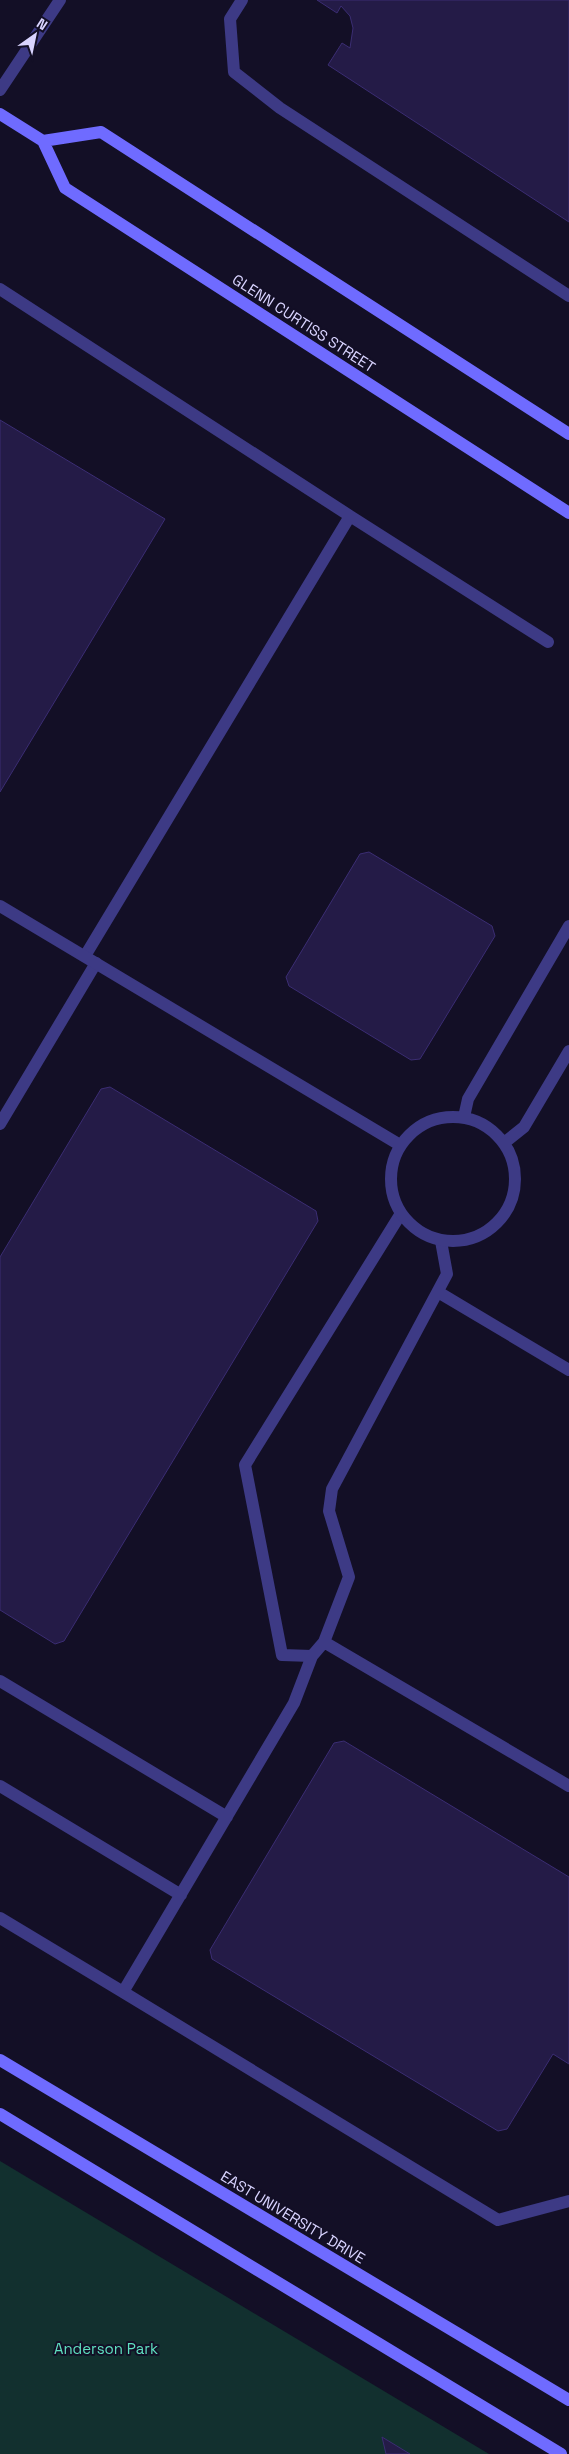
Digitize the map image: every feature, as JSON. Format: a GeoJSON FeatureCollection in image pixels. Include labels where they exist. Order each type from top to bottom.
{"type":"FeatureCollection","features":[{"type":"Feature","properties":{"kind":"street"},"geometry":{"type":"LineString","coordinates":[[0,90],[60,0]]}},
{"type":"Feature","properties":{"kind":"street"},"geometry":{"type":"LineString","coordinates":[[242,0],[230,19],[234,72],[280,108],[569,296]]}},
{"type":"Feature","properties":{"kind":"street"},"geometry":{"type":"LineString","coordinates":[[0,114],[43,141],[101,132],[569,434]]}},
{"type":"Feature","properties":{"kind":"street","name":"GLENN CURTISS STREET"},"geometry":{"type":"LineString","coordinates":[[43,141],[65,188],[569,513]]}},
{"type":"Feature","properties":{"kind":"street"},"geometry":{"type":"LineString","coordinates":[[0,289],[548,642]]}},
{"type":"Feature","properties":{"kind":"street"},"geometry":{"type":"LineString","coordinates":[[0,1124],[90,959],[350,516]]}},
{"type":"Feature","properties":{"kind":"street"},"geometry":{"type":"LineString","coordinates":[[0,906],[400,1145]]}},
{"type":"Feature","properties":{"kind":"street"},"geometry":{"type":"LineString","coordinates":[[464,1117],[468,1098],[569,926]]}},
{"type":"Feature","properties":{"kind":"street"},"geometry":{"type":"LineString","coordinates":[[504,1143],[524,1127],[569,1051]]}},
{"type":"Feature","properties":{"kind":"street"},"geometry":{"type":"LineString","coordinates":[[464,1117],[487,1127],[504,1143],[514,1166],[514,1191],[506,1213],[488,1231],[466,1241],[441,1241],[418,1232],[400,1214],[391,1192],[391,1167],[400,1145],[417,1127],[440,1118],[464,1117]]}},
{"type":"Feature","properties":{"kind":"street"},"geometry":{"type":"LineString","coordinates":[[312,1656],[282,1655],[245,1465],[400,1214]]}},
{"type":"Feature","properties":{"kind":"street"},"geometry":{"type":"LineString","coordinates":[[124,1992],[294,1703],[312,1656],[324,1642],[348,1576],[328,1511],[332,1489],[447,1274],[441,1241]]}},
{"type":"Feature","properties":{"kind":"street"},"geometry":{"type":"LineString","coordinates":[[438,1292],[569,1370]]}},
{"type":"Feature","properties":{"kind":"street"},"geometry":{"type":"LineString","coordinates":[[324,1642],[569,1786]]}},
{"type":"Feature","properties":{"kind":"street"},"geometry":{"type":"LineString","coordinates":[[0,1681],[227,1817]]}},
{"type":"Feature","properties":{"kind":"street"},"geometry":{"type":"LineString","coordinates":[[0,1786],[181,1895]]}},
{"type":"Feature","properties":{"kind":"street"},"geometry":{"type":"LineString","coordinates":[[0,1918],[498,2220],[569,2201]]}},
{"type":"Feature","properties":{"kind":"street","name":"EAST UNIVERSITY DRIVE"},"geometry":{"type":"LineString","coordinates":[[0,2060],[569,2400]]}},
{"type":"Feature","properties":{"kind":"street"},"geometry":{"type":"LineString","coordinates":[[0,2114],[561,2454]]}},
{"type":"Feature","properties":{"kind":"green space","name":"Anderson Park"},"geometry":{"type":"Polygon","coordinates":[[[0,2161],[489,2454],[0,2454],[0,2161]]]}},
{"type":"Feature","properties":{"kind":"building"},"geometry":{"type":"Polygon","coordinates":[[[317,0],[569,0],[569,222],[328,65],[342,43],[350,48],[353,28],[350,16],[341,6],[337,13],[317,0]]]}},
{"type":"Feature","properties":{"kind":"building"},"geometry":{"type":"Polygon","coordinates":[[[0,420],[165,519],[0,792],[0,420]]]}},
{"type":"Feature","properties":{"kind":"building"},"geometry":{"type":"Polygon","coordinates":[[[369,852],[492,926],[495,936],[420,1059],[411,1060],[289,986],[286,977],[360,854],[369,852]]]}},
{"type":"Feature","properties":{"kind":"building"},"geometry":{"type":"Polygon","coordinates":[[[110,1087],[316,1211],[318,1221],[64,1641],[55,1644],[0,1610],[0,1257],[101,1089],[110,1087]]]}},
{"type":"Feature","properties":{"kind":"building"},"geometry":{"type":"Polygon","coordinates":[[[344,1741],[569,1877],[569,2064],[553,2054],[507,2129],[498,2131],[212,1959],[210,1950],[334,1743],[344,1741]]]}},
{"type":"Feature","properties":{"kind":"building"},"geometry":{"type":"Polygon","coordinates":[[[382,2437],[410,2454],[386,2454],[382,2437]]]}}]}
